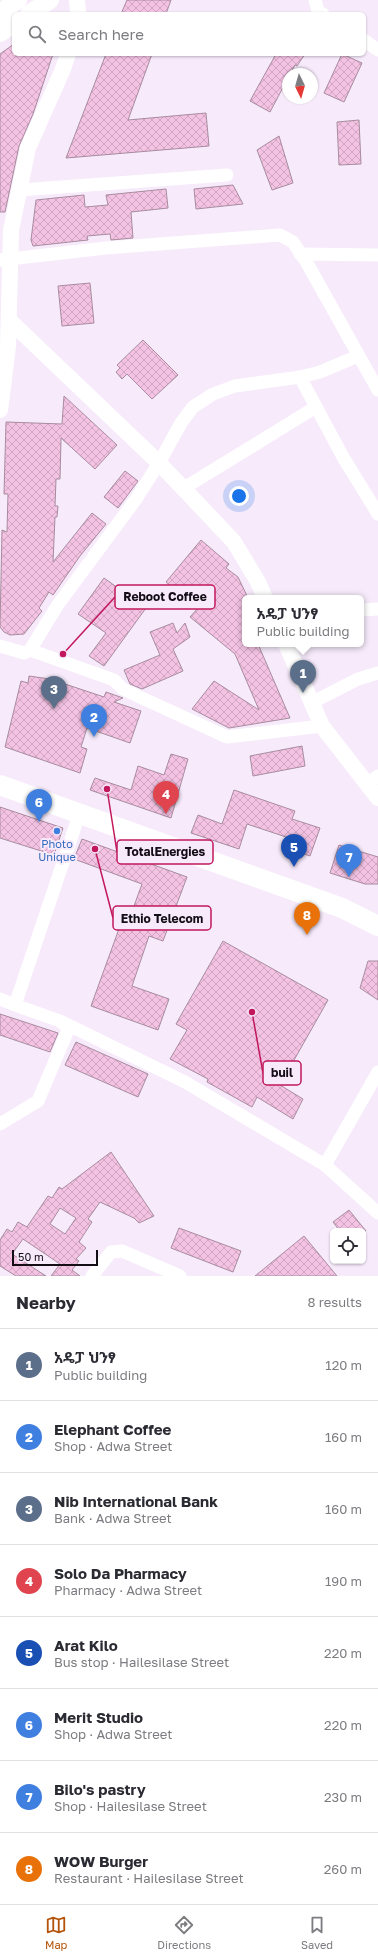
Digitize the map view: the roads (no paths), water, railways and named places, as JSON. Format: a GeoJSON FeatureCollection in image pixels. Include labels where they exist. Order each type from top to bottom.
{"type":"FeatureCollection","features":[{"type":"Feature","properties":{"kind":"main road"},"geometry":{"type":"LineString","coordinates":[[0,13],[18,0]]}},
{"type":"Feature","properties":{"kind":"main road"},"geometry":{"type":"LineString","coordinates":[[32,12],[50,0]]}},
{"type":"Feature","properties":{"kind":"main road"},"geometry":{"type":"LineString","coordinates":[[0,32],[12,25]]}},
{"type":"Feature","properties":{"kind":"main road"},"geometry":{"type":"LineString","coordinates":[[0,785],[80,812],[187,853],[342,908],[378,926]]}},
{"type":"Feature","properties":{"kind":"street"},"geometry":{"type":"LineString","coordinates":[[77,0],[78,12]]}},
{"type":"Feature","properties":{"kind":"street"},"geometry":{"type":"LineString","coordinates":[[315,0],[320,12]]}},
{"type":"Feature","properties":{"kind":"street"},"geometry":{"type":"LineString","coordinates":[[366,41],[378,50]]}},
{"type":"Feature","properties":{"kind":"street"},"geometry":{"type":"LineString","coordinates":[[0,410],[8,346],[9,320],[5,259],[28,148],[67,56]]}},
{"type":"Feature","properties":{"kind":"street"},"geometry":{"type":"LineString","coordinates":[[20,190],[228,175]]}},
{"type":"Feature","properties":{"kind":"street"},"geometry":{"type":"LineString","coordinates":[[5,259],[106,248],[280,235],[293,242],[307,263],[378,390]]}},
{"type":"Feature","properties":{"kind":"street"},"geometry":{"type":"LineString","coordinates":[[300,254],[378,255]]}},
{"type":"Feature","properties":{"kind":"street"},"geometry":{"type":"LineString","coordinates":[[9,320],[159,462],[184,488],[234,542],[258,582],[264,595]]}},
{"type":"Feature","properties":{"kind":"street"},"geometry":{"type":"LineString","coordinates":[[0,646],[24,653],[30,650],[57,606],[136,499],[181,423],[193,407],[213,394],[235,386],[300,377],[320,372],[358,356]]}},
{"type":"Feature","properties":{"kind":"street"},"geometry":{"type":"LineString","coordinates":[[300,377],[343,457],[378,514]]}},
{"type":"Feature","properties":{"kind":"street"},"geometry":{"type":"LineString","coordinates":[[184,488],[316,407]]}},
{"type":"Feature","properties":{"kind":"street"},"geometry":{"type":"LineString","coordinates":[[364,610],[378,609]]}},
{"type":"Feature","properties":{"kind":"street"},"geometry":{"type":"LineString","coordinates":[[287,647],[322,726],[372,780],[378,798]]}},
{"type":"Feature","properties":{"kind":"street"},"geometry":{"type":"LineString","coordinates":[[30,650],[114,680],[123,689],[227,737],[322,726]]}},
{"type":"Feature","properties":{"kind":"street"},"geometry":{"type":"LineString","coordinates":[[311,703],[358,679],[378,673]]}},
{"type":"Feature","properties":{"kind":"street"},"geometry":{"type":"LineString","coordinates":[[15,1005],[80,812]]}},
{"type":"Feature","properties":{"kind":"street"},"geometry":{"type":"LineString","coordinates":[[0,999],[60,1022],[185,1082],[325,1165],[378,1214]]}},
{"type":"Feature","properties":{"kind":"street"},"geometry":{"type":"LineString","coordinates":[[0,1124],[38,1101],[68,1030],[66,1026],[60,1022]]}},
{"type":"Feature","properties":{"kind":"street"},"geometry":{"type":"LineString","coordinates":[[325,1165],[378,1072]]}},
{"type":"Feature","properties":{"kind":"street"},"geometry":{"type":"LineString","coordinates":[[92,1276],[111,1252],[122,1251],[180,1276]]}},
{"type":"Feature","properties":{"kind":"place","name":"Reboot Coffee"},"geometry":{"type":"Point","coordinates":[63,654]}},
{"type":"Feature","properties":{"kind":"place","name":"አዴፓ ህንፃ"},"geometry":{"type":"Point","coordinates":[303,693]}},
{"type":"Feature","properties":{"kind":"place","name":"Nib International Bank"},"geometry":{"type":"Point","coordinates":[54,709]}},
{"type":"Feature","properties":{"kind":"place","name":"Elephant Coffee"},"geometry":{"type":"Point","coordinates":[94,737]}},
{"type":"Feature","properties":{"kind":"place","name":"TotalEnergies"},"geometry":{"type":"Point","coordinates":[107,789]}},
{"type":"Feature","properties":{"kind":"place","name":"Solo Da Pharmacy"},"geometry":{"type":"Point","coordinates":[166,814]}},
{"type":"Feature","properties":{"kind":"place","name":"Merit Studio"},"geometry":{"type":"Point","coordinates":[39,822]}},
{"type":"Feature","properties":{"kind":"place","name":"Photo Unique"},"geometry":{"type":"Point","coordinates":[57,831]}},
{"type":"Feature","properties":{"kind":"place","name":"Ethio Telecom"},"geometry":{"type":"Point","coordinates":[95,849]}},
{"type":"Feature","properties":{"kind":"place","name":"Arat Kilo"},"geometry":{"type":"Point","coordinates":[294,867]}},
{"type":"Feature","properties":{"kind":"place","name":"Bilo's pastry"},"geometry":{"type":"Point","coordinates":[349,877]}},
{"type":"Feature","properties":{"kind":"place","name":"WOW Burger"},"geometry":{"type":"Point","coordinates":[307,935]}},
{"type":"Feature","properties":{"kind":"place","name":"buil"},"geometry":{"type":"Point","coordinates":[252,1012]}}]}
